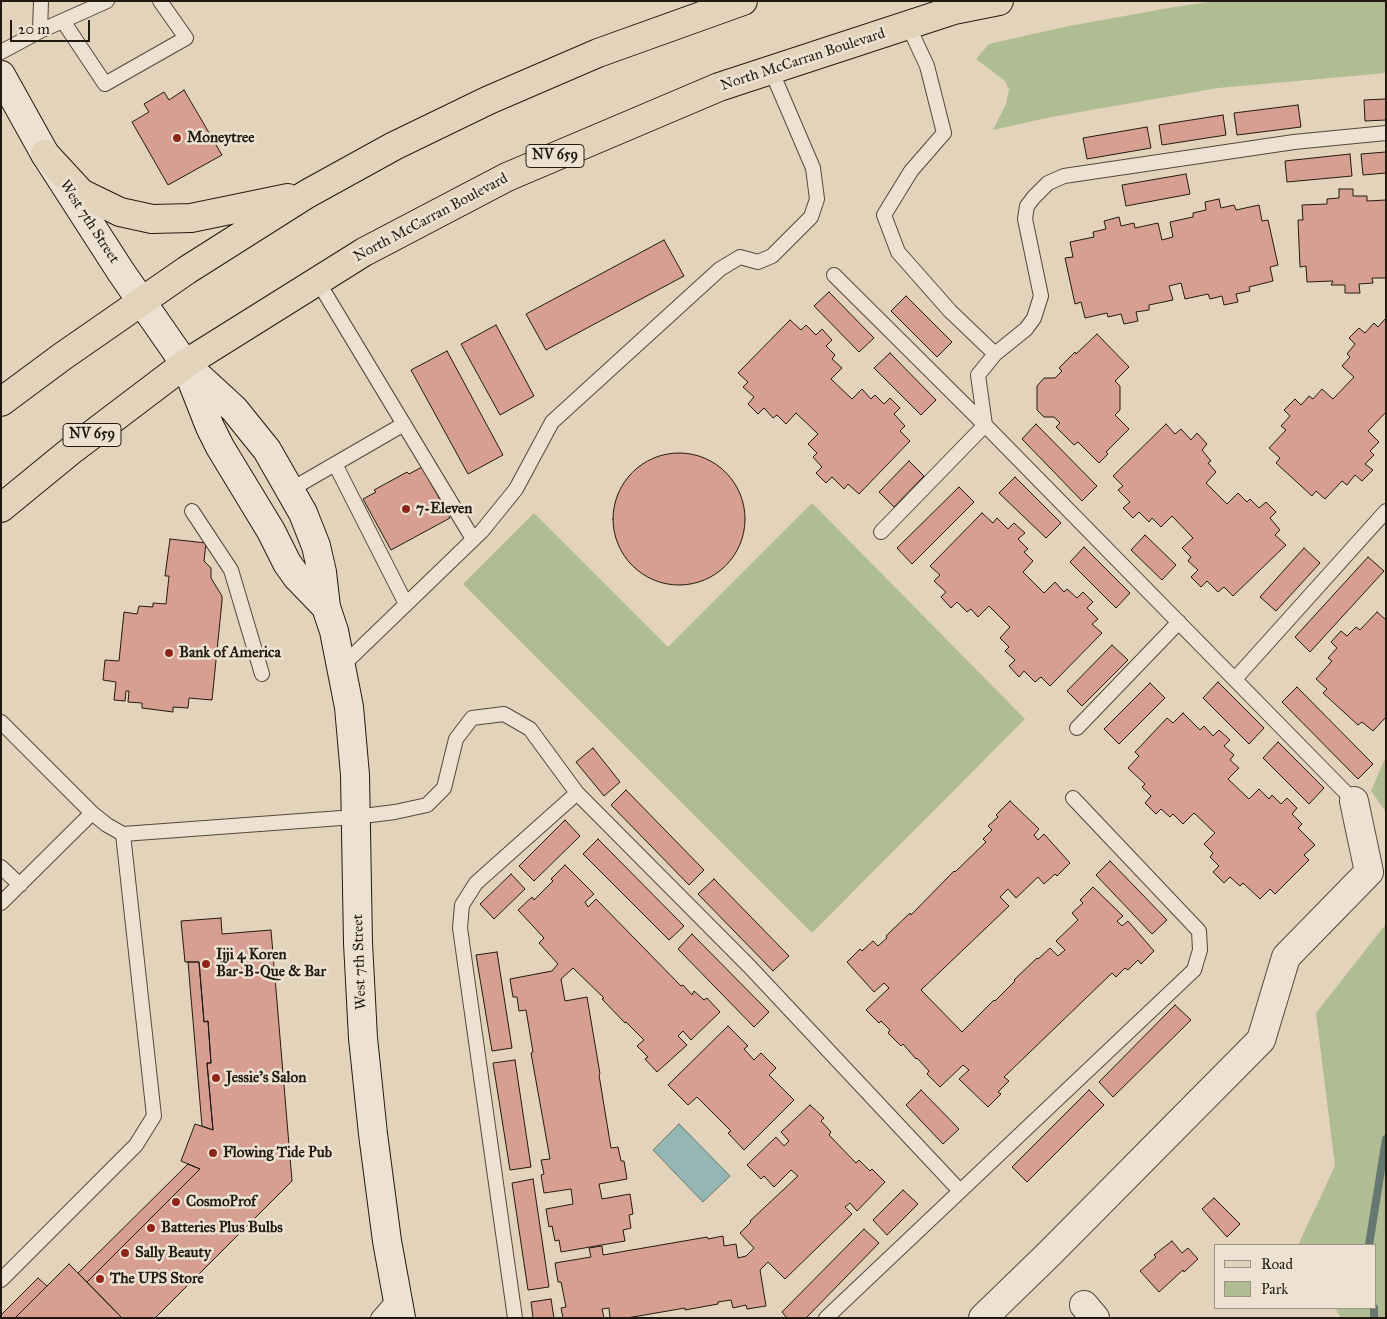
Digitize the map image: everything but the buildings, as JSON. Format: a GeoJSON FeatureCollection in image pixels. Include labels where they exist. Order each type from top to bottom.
{"type":"FeatureCollection","features":[{"type":"Feature","properties":{"kind":"main road"},"geometry":{"type":"LineString","coordinates":[[1,402],[140,301],[307,194],[394,146],[489,100],[598,53],[743,1]]}},
{"type":"Feature","properties":{"kind":"main road","name":"North McCarran Boulevard"},"geometry":{"type":"LineString","coordinates":[[1,508],[73,449],[185,364],[317,280],[410,227],[507,177],[719,87],[954,10],[999,1]]}},
{"type":"Feature","properties":{"kind":"main road","name":"West 7th Street"},"geometry":{"type":"LineString","coordinates":[[1,75],[44,154],[140,301],[185,364],[239,416],[267,450],[303,513],[316,546],[322,572],[326,607],[334,632],[348,707],[354,774],[358,865],[358,943],[363,1038],[374,1144],[387,1241],[399,1307]]}},
{"type":"Feature","properties":{"kind":"main road"},"geometry":{"type":"LineString","coordinates":[[44,154],[82,193],[120,212],[152,218],[191,218],[307,194]]}},
{"type":"Feature","properties":{"kind":"main road","name":"West 7th Street"},"geometry":{"type":"LineString","coordinates":[[185,364],[210,427],[229,464],[271,530],[292,570],[326,607]]}},
{"type":"Feature","properties":{"kind":"main road"},"geometry":{"type":"LineString","coordinates":[[983,1318],[1261,1040],[1286,957],[1369,872],[1354,800]]}},
{"type":"Feature","properties":{"kind":"lane"},"geometry":{"type":"LineString","coordinates":[[40,31],[41,1]]}},
{"type":"Feature","properties":{"kind":"lane"},"geometry":{"type":"LineString","coordinates":[[1,52],[40,31],[107,1]]}},
{"type":"Feature","properties":{"kind":"lane"},"geometry":{"type":"LineString","coordinates":[[63,21],[105,84],[186,38],[160,1]]}},
{"type":"Feature","properties":{"kind":"lane"},"geometry":{"type":"LineString","coordinates":[[908,25],[927,66],[944,133],[911,171],[884,215],[898,252],[950,311],[995,354]]}},
{"type":"Feature","properties":{"kind":"lane"},"geometry":{"type":"LineString","coordinates":[[341,667],[473,539],[516,489],[552,422],[720,269],[740,256],[758,262],[772,256],[811,217],[817,199],[813,168],[771,70]]}},
{"type":"Feature","properties":{"kind":"lane"},"geometry":{"type":"LineString","coordinates":[[985,425],[978,375],[995,354],[1026,330],[1034,318],[1041,296],[1025,219],[1027,206],[1048,183],[1064,176],[1275,145],[1386,133]]}},
{"type":"Feature","properties":{"kind":"lane"},"geometry":{"type":"LineString","coordinates":[[834,275],[985,425],[1354,800]]}},
{"type":"Feature","properties":{"kind":"lane"},"geometry":{"type":"LineString","coordinates":[[317,280],[473,539]]}},
{"type":"Feature","properties":{"kind":"lane"},"geometry":{"type":"LineString","coordinates":[[290,490],[404,424]]}},
{"type":"Feature","properties":{"kind":"lane"},"geometry":{"type":"LineString","coordinates":[[881,532],[985,425]]}},
{"type":"Feature","properties":{"kind":"lane"},"geometry":{"type":"LineString","coordinates":[[335,464],[406,604]]}},
{"type":"Feature","properties":{"kind":"lane"},"geometry":{"type":"LineString","coordinates":[[192,511],[231,570],[262,674]]}},
{"type":"Feature","properties":{"kind":"lane"},"geometry":{"type":"LineString","coordinates":[[1235,679],[1386,511]]}},
{"type":"Feature","properties":{"kind":"lane"},"geometry":{"type":"LineString","coordinates":[[1077,728],[1179,622]]}},
{"type":"Feature","properties":{"kind":"lane"},"geometry":{"type":"LineString","coordinates":[[1,722],[92,812],[123,834],[355,817],[396,812],[427,805],[444,788],[456,739],[472,718],[504,714],[530,729],[577,793],[749,966],[960,1191]]}},
{"type":"Feature","properties":{"kind":"lane"},"geometry":{"type":"LineString","coordinates":[[515,1318],[460,921],[462,905],[476,883],[577,793]]}},
{"type":"Feature","properties":{"kind":"lane"},"geometry":{"type":"LineString","coordinates":[[826,1318],[1194,970],[1200,950],[1199,931],[1073,798]]}},
{"type":"Feature","properties":{"kind":"lane"},"geometry":{"type":"LineString","coordinates":[[1,903],[92,812]]}},
{"type":"Feature","properties":{"kind":"lane"},"geometry":{"type":"LineString","coordinates":[[1,1280],[136,1145],[154,1116],[123,834]]}},
{"type":"Feature","properties":{"kind":"lane"},"geometry":{"type":"LineString","coordinates":[[1,867],[20,885]]}},
{"type":"Feature","properties":{"kind":"lane"},"geometry":{"type":"LineString","coordinates":[[378,1318],[399,1307]]}},
{"type":"Feature","properties":{"kind":"green space"},"geometry":{"type":"Polygon","coordinates":[[[1217,1],[1386,1],[1386,73],[1218,88],[1051,117],[993,130],[1006,104],[1009,90],[1005,81],[976,59],[989,44],[1064,27],[1217,1]]]}},
{"type":"Feature","properties":{"kind":"green space"},"geometry":{"type":"Polygon","coordinates":[[[812,503],[1025,719],[812,933],[463,584],[534,513],[668,647],[812,503]]]}},
{"type":"Feature","properties":{"kind":"green space"},"geometry":{"type":"Polygon","coordinates":[[[1386,756],[1386,812],[1371,791],[1386,756]]]}},
{"type":"Feature","properties":{"kind":"green space"},"geometry":{"type":"Polygon","coordinates":[[[1386,924],[1386,1318],[1341,1318],[1336,1309],[1377,1309],[1377,1244],[1298,1244],[1335,1166],[1316,1013],[1386,924]]]}},
{"type":"Feature","properties":{"kind":"water"},"geometry":{"type":"Polygon","coordinates":[[[679,1124],[730,1176],[703,1202],[653,1150],[679,1124]]]}},
{"type":"Feature","properties":{"kind":"waterway"},"geometry":{"type":"LineString","coordinates":[[1369,1244],[1386,1139]]}},
{"type":"Feature","properties":{"kind":"waterway"},"geometry":{"type":"LineString","coordinates":[[1374,1309],[1374,1318]]}},
{"type":"Feature","properties":{"kind":"place","name":"Moneytree"},"geometry":{"type":"Point","coordinates":[177,138]}},
{"type":"Feature","properties":{"kind":"place","name":"7-Eleven"},"geometry":{"type":"Point","coordinates":[406,509]}},
{"type":"Feature","properties":{"kind":"place","name":"Bank of America"},"geometry":{"type":"Point","coordinates":[169,653]}},
{"type":"Feature","properties":{"kind":"place","name":"Ijji 4 Koren Bar-B-Que & Bar"},"geometry":{"type":"Point","coordinates":[206,964]}},
{"type":"Feature","properties":{"kind":"place","name":"Jessie's Salon"},"geometry":{"type":"Point","coordinates":[216,1078]}},
{"type":"Feature","properties":{"kind":"place","name":"Flowing Tide Pub"},"geometry":{"type":"Point","coordinates":[213,1153]}},
{"type":"Feature","properties":{"kind":"place","name":"CosmoProf"},"geometry":{"type":"Point","coordinates":[176,1202]}},
{"type":"Feature","properties":{"kind":"place","name":"Batteries Plus Bulbs"},"geometry":{"type":"Point","coordinates":[151,1228]}},
{"type":"Feature","properties":{"kind":"place","name":"Sally Beauty"},"geometry":{"type":"Point","coordinates":[125,1253]}},
{"type":"Feature","properties":{"kind":"place","name":"The UPS Store"},"geometry":{"type":"Point","coordinates":[100,1279]}}]}
